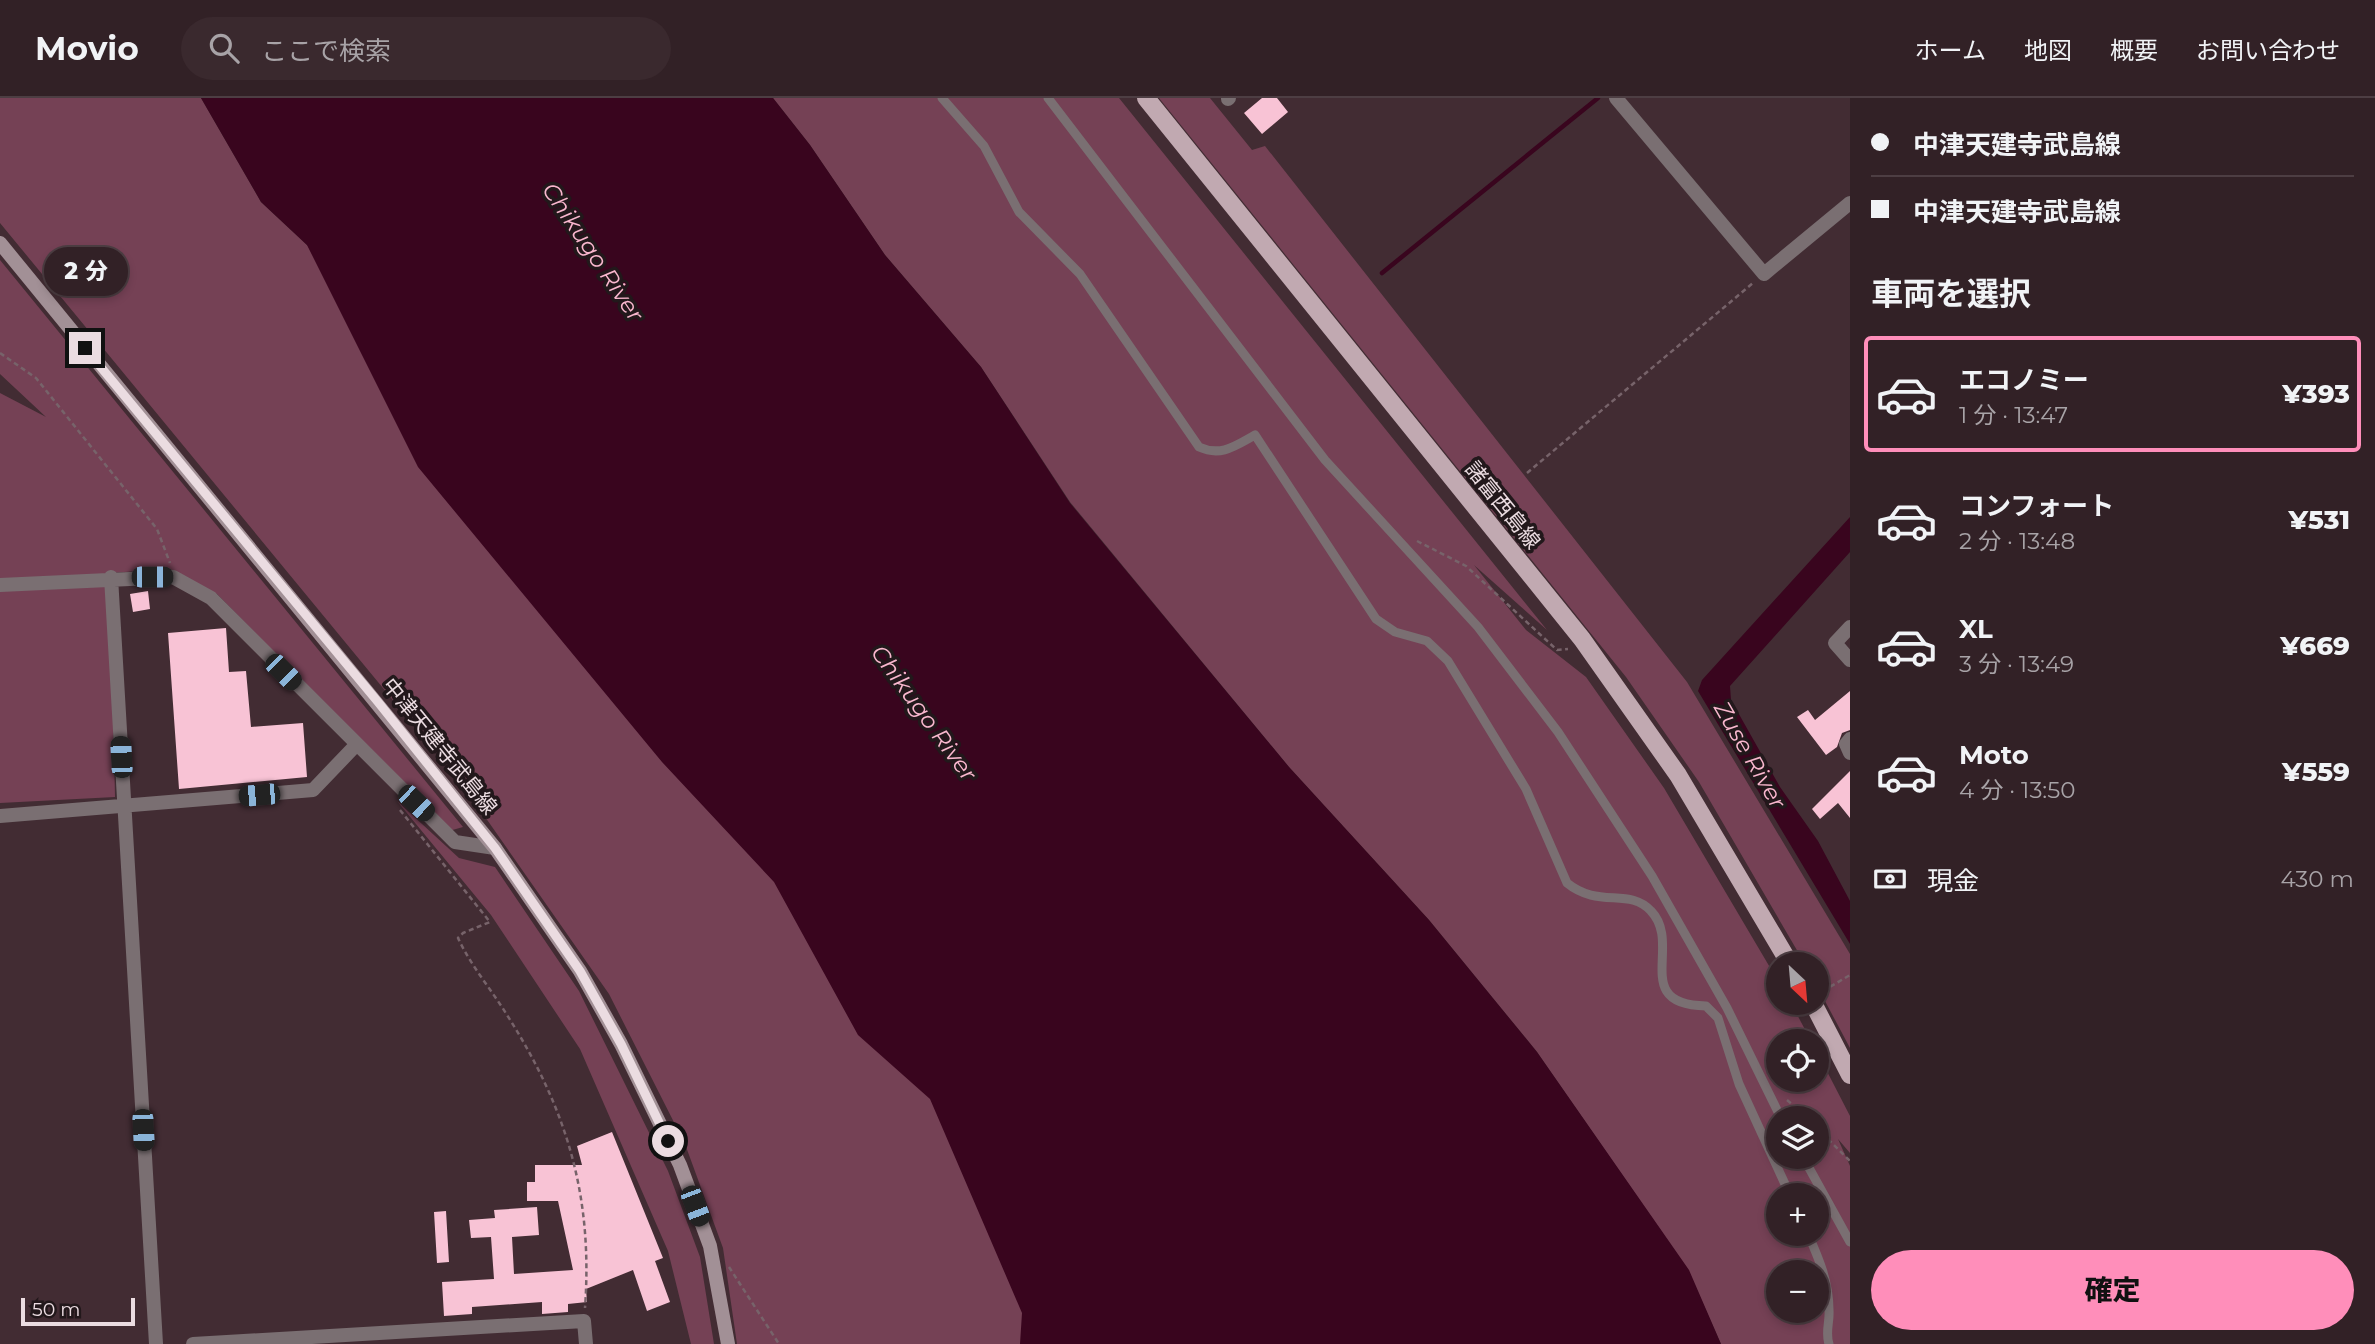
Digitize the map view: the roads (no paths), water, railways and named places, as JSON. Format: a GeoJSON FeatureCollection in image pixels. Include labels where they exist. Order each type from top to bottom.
{"type":"FeatureCollection","features":[{"type":"Feature","properties":{"kind":"main road","name":"諸富西島線"},"geometry":{"type":"LineString","coordinates":[[1146,98],[1582,639],[1678,775],[1783,952]]}},
{"type":"Feature","properties":{"kind":"main road","name":"中津天建寺武島線"},"geometry":{"type":"LineString","coordinates":[[0,243],[495,848],[580,971],[621,1044],[680,1166],[710,1246],[728,1344]]}},
{"type":"Feature","properties":{"kind":"main road"},"geometry":{"type":"LineString","coordinates":[[1819,1015],[1850,1074]]}},
{"type":"Feature","properties":{"kind":"street"},"geometry":{"type":"LineString","coordinates":[[1616,98],[1764,274],[1850,202]]}},
{"type":"Feature","properties":{"kind":"street"},"geometry":{"type":"LineString","coordinates":[[0,585],[111,577],[173,577],[211,598],[455,842],[495,848]]}},
{"type":"Feature","properties":{"kind":"street"},"geometry":{"type":"LineString","coordinates":[[111,577],[156,1344]]}},
{"type":"Feature","properties":{"kind":"street"},"geometry":{"type":"LineString","coordinates":[[1850,626],[1835,643],[1850,660]]}},
{"type":"Feature","properties":{"kind":"street"},"geometry":{"type":"LineString","coordinates":[[1850,739],[1846,744],[1850,753]]}},
{"type":"Feature","properties":{"kind":"street"},"geometry":{"type":"LineString","coordinates":[[0,816],[124,808],[313,790],[356,745]]}},
{"type":"Feature","properties":{"kind":"street"},"geometry":{"type":"LineString","coordinates":[[193,1344],[584,1321],[586,1344]]}},
{"type":"Feature","properties":{"kind":"lane"},"geometry":{"type":"LineString","coordinates":[[942,98],[984,146],[1019,212],[1080,274],[1199,447],[1210,452],[1224,452],[1255,435],[1376,619],[1395,632],[1427,641],[1448,661],[1526,789],[1567,883],[1580,894],[1600,899],[1629,898],[1650,909],[1663,928],[1660,974],[1668,994],[1686,1006],[1706,1006],[1718,1018],[1739,1083],[1785,1183]]}},
{"type":"Feature","properties":{"kind":"lane"},"geometry":{"type":"LineString","coordinates":[[1048,98],[1325,460],[1478,627],[1565,744],[1652,876],[1727,1008],[1775,1106]]}},
{"type":"Feature","properties":{"kind":"lane"},"geometry":{"type":"LineString","coordinates":[[1810,1169],[1850,1242]]}},
{"type":"Feature","properties":{"kind":"lane"},"geometry":{"type":"LineString","coordinates":[[1814,1246],[1825,1271],[1830,1312],[1826,1336],[1829,1344]]}},
{"type":"Feature","properties":{"kind":"water","name":"Chikugo River"},"geometry":{"type":"Polygon","coordinates":[[[201,98],[773,98],[810,145],[885,255],[981,367],[1070,503],[1289,767],[1429,920],[1537,1052],[1689,1270],[1721,1344],[1020,1344],[1022,1313],[930,1099],[858,1035],[774,882],[662,762],[418,467],[307,245],[261,202],[201,98]]]}},
{"type":"Feature","properties":{"kind":"water","name":"Zuse River"},"geometry":{"type":"Polygon","coordinates":[[[1850,517],[1850,552],[1730,686],[1731,700],[1780,787],[1818,841],[1850,901],[1850,944],[1698,691],[1702,680],[1850,517]]]}},
{"type":"Feature","properties":{"kind":"waterway"},"geometry":{"type":"LineString","coordinates":[[1382,273],[1598,98]]}}]}
